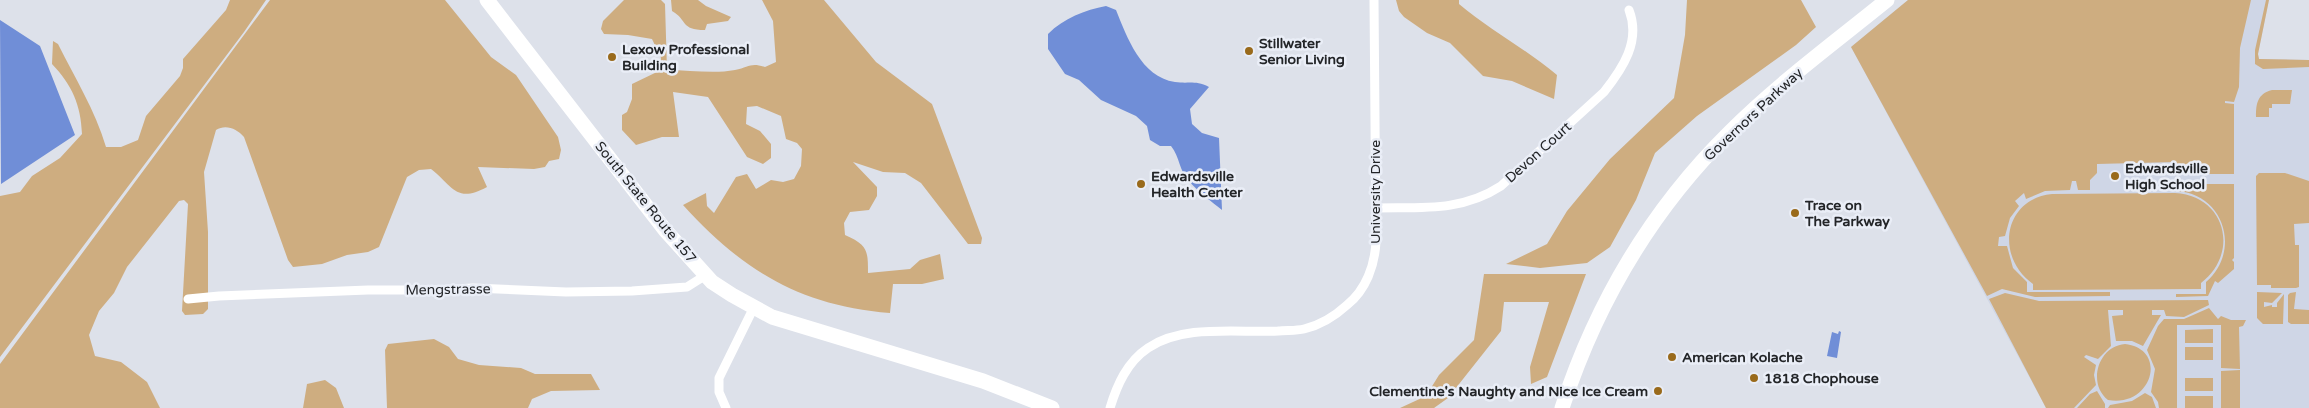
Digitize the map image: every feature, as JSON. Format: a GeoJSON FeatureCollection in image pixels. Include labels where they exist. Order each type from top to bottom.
{"type":"FeatureCollection","features":[{"type":"Feature","properties":{"kind":"main road","name":"South State Route 157"},"geometry":{"type":"LineString","coordinates":[[487,0],[665,230],[706,275],[732,295],[772,317],[983,382],[1052,408]]}},
{"type":"Feature","properties":{"kind":"main road","name":"Governors Parkway"},"geometry":{"type":"LineString","coordinates":[[1562,408],[1580,356],[1602,310],[1626,264],[1664,208],[1730,132],[1802,68],[1887,0]]}},
{"type":"Feature","properties":{"kind":"street","name":"University Drive"},"geometry":{"type":"LineString","coordinates":[[1110,408],[1120,379],[1129,366],[1147,348],[1163,340],[1183,335],[1210,332],[1303,330],[1337,314],[1360,291],[1370,274],[1376,250],[1374,0]]}},
{"type":"Feature","properties":{"kind":"street","name":"Devon Court"},"geometry":{"type":"LineString","coordinates":[[1376,208],[1464,204],[1489,194],[1501,186],[1604,92],[1617,76],[1627,58],[1632,39],[1633,23],[1630,10]]}},
{"type":"Feature","properties":{"kind":"street","name":"Mengstrasse"},"geometry":{"type":"LineString","coordinates":[[188,299],[368,290],[473,288],[566,292],[632,291],[687,287],[706,275]]}},
{"type":"Feature","properties":{"kind":"street"},"geometry":{"type":"LineString","coordinates":[[726,408],[719,392],[719,378],[754,307]]}},
{"type":"Feature","properties":{"kind":"shaded area"},"geometry":{"type":"Polygon","coordinates":[[[230,0],[266,0],[0,357],[0,196],[20,192],[32,176],[60,158],[82,134],[80,114],[74,96],[65,80],[52,64],[53,41],[58,44],[84,94],[106,147],[121,147],[138,140],[146,116],[180,76],[183,68],[183,59],[226,10],[230,0]]]}},
{"type":"Feature","properties":{"kind":"shaded area"},"geometry":{"type":"Polygon","coordinates":[[[270,0],[445,0],[491,57],[516,75],[558,137],[561,150],[559,159],[549,161],[545,167],[534,169],[478,167],[487,187],[468,194],[461,193],[450,187],[431,169],[419,170],[407,177],[379,247],[368,252],[347,255],[322,264],[293,267],[288,260],[244,137],[231,128],[220,128],[216,130],[204,172],[208,232],[208,309],[203,314],[185,315],[182,311],[188,204],[184,200],[179,201],[127,267],[114,293],[99,311],[89,335],[95,356],[121,362],[147,382],[160,408],[0,408],[0,364],[270,0]]]}},
{"type":"Feature","properties":{"kind":"shaded area"},"geometry":{"type":"Polygon","coordinates":[[[624,0],[661,0],[665,4],[667,70],[710,72],[735,70],[753,65],[765,67],[776,62],[773,21],[762,0],[824,0],[876,62],[932,104],[982,238],[981,244],[968,244],[921,183],[905,173],[883,172],[853,162],[877,187],[877,196],[869,210],[850,212],[844,223],[845,235],[858,242],[867,254],[868,273],[910,269],[920,260],[940,254],[944,279],[922,284],[893,284],[890,313],[858,309],[801,293],[775,281],[751,266],[705,228],[683,205],[706,193],[707,206],[714,213],[736,177],[747,174],[756,189],[771,180],[783,182],[794,179],[801,166],[802,149],[797,143],[786,139],[781,116],[757,106],[747,107],[746,124],[760,131],[771,144],[771,158],[763,164],[747,157],[708,97],[673,92],[679,137],[662,137],[636,145],[622,130],[622,115],[627,112],[632,99],[632,84],[659,71],[661,58],[652,39],[604,34],[601,29],[603,21],[624,0]]]}},
{"type":"Feature","properties":{"kind":"shaded area"},"geometry":{"type":"Polygon","coordinates":[[[671,0],[698,0],[706,6],[731,17],[728,21],[707,24],[705,30],[697,30],[688,26],[672,11],[671,0]]]}},
{"type":"Feature","properties":{"kind":"shaded area"},"geometry":{"type":"Polygon","coordinates":[[[1396,0],[1459,0],[1459,4],[1557,75],[1554,99],[1512,81],[1483,76],[1450,43],[1427,33],[1404,17],[1399,11],[1396,0]]]}},
{"type":"Feature","properties":{"kind":"shaded area"},"geometry":{"type":"Polygon","coordinates":[[[1687,0],[1801,0],[1816,27],[1796,45],[1697,116],[1655,153],[1636,200],[1610,247],[1587,263],[1540,268],[1506,264],[1547,244],[1567,211],[1610,159],[1674,98],[1685,35],[1687,0]]]}},
{"type":"Feature","properties":{"kind":"shaded area","name":"Edwardsville High School"},"geometry":{"type":"Polygon","coordinates":[[[1908,0],[2269,0],[2258,54],[2259,59],[2309,60],[2309,408],[2046,408],[1851,47],[1908,0]]]}},
{"type":"Feature","properties":{"kind":"shaded area"},"geometry":{"type":"Polygon","coordinates":[[[1908,0],[2251,0],[2240,48],[2239,87],[2234,102],[2225,101],[2225,103],[2234,104],[2234,174],[2165,174],[2165,172],[2174,172],[2175,162],[2097,164],[2097,173],[2090,180],[2090,190],[2078,190],[2076,181],[2072,181],[2070,190],[2045,191],[2026,199],[2024,193],[2015,201],[2019,206],[2010,218],[2005,236],[1999,237],[1998,246],[2007,246],[2013,268],[2027,282],[2027,292],[2110,292],[2110,296],[2035,297],[2002,289],[1987,296],[1851,47],[1908,0]]]}},
{"type":"Feature","properties":{"kind":"shaded area"},"geometry":{"type":"Polygon","coordinates":[[[2266,0],[2269,0],[2258,54],[2259,59],[2309,60],[2309,67],[2263,69],[2255,64],[2255,50],[2266,0]]]}},
{"type":"Feature","properties":{"kind":"shaded area"},"geometry":{"type":"Polygon","coordinates":[[[2272,90],[2292,90],[2290,104],[2272,104],[2272,108],[2269,108],[2269,117],[2256,117],[2258,100],[2263,94],[2272,90]]]}},
{"type":"Feature","properties":{"kind":"shaded area"},"geometry":{"type":"Polygon","coordinates":[[[2259,173],[2285,173],[2309,181],[2309,223],[2294,224],[2295,245],[2299,245],[2299,287],[2271,288],[2271,285],[2257,285],[2256,176],[2259,173]]]}},
{"type":"Feature","properties":{"kind":"shaded area"},"geometry":{"type":"Polygon","coordinates":[[[2180,184],[2234,184],[2234,258],[2232,260],[2234,262],[2234,269],[2218,283],[2215,281],[2208,296],[2176,297],[2176,294],[2206,294],[2206,282],[2217,269],[2223,255],[2225,240],[2216,212],[2206,202],[2193,194],[2176,191],[2179,189],[2180,184]]]}},
{"type":"Feature","properties":{"kind":"shaded area"},"geometry":{"type":"Polygon","coordinates":[[[2175,193],[2192,196],[2206,204],[2216,215],[2222,228],[2221,257],[2213,271],[2201,283],[2201,289],[2033,290],[2033,284],[2021,273],[2013,259],[2009,245],[2010,231],[2014,218],[2023,206],[2036,198],[2052,194],[2175,193]]]}},
{"type":"Feature","properties":{"kind":"shaded area"},"geometry":{"type":"Polygon","coordinates":[[[1484,274],[1586,274],[1547,377],[1531,384],[1530,367],[1549,302],[1504,302],[1501,331],[1448,398],[1434,408],[1400,408],[1426,396],[1439,375],[1474,340],[1484,274]]]}},
{"type":"Feature","properties":{"kind":"shaded area"},"geometry":{"type":"Polygon","coordinates":[[[2257,292],[2282,293],[2272,303],[2264,302],[2264,307],[2272,305],[2272,307],[2277,307],[2277,303],[2284,294],[2283,324],[2263,324],[2257,318],[2257,292]]]}},
{"type":"Feature","properties":{"kind":"shaded area"},"geometry":{"type":"Polygon","coordinates":[[[2296,292],[2294,309],[2309,310],[2309,324],[2291,324],[2288,322],[2288,295],[2296,292]]]}},
{"type":"Feature","properties":{"kind":"shaded area"},"geometry":{"type":"Polygon","coordinates":[[[2005,293],[2039,301],[2208,300],[2209,305],[2184,317],[2166,316],[2164,310],[2152,310],[2152,315],[2161,315],[2143,346],[2132,341],[2116,341],[2112,316],[2123,315],[2123,310],[2108,310],[2111,346],[2098,359],[2086,355],[2084,357],[2096,365],[2094,375],[2096,385],[2074,408],[2046,408],[1989,299],[2005,293]]]}},
{"type":"Feature","properties":{"kind":"shaded area"},"geometry":{"type":"Polygon","coordinates":[[[2209,308],[2218,319],[2221,316],[2231,320],[2246,320],[2243,326],[2239,327],[2240,369],[2221,368],[2221,325],[2177,325],[2177,408],[2159,408],[2158,402],[2151,392],[2155,369],[2147,350],[2158,326],[2164,319],[2184,319],[2209,308]]]}},
{"type":"Feature","properties":{"kind":"shaded area"},"geometry":{"type":"Polygon","coordinates":[[[2213,329],[2213,343],[2185,343],[2185,330],[2213,329]]]}},
{"type":"Feature","properties":{"kind":"shaded area"},"geometry":{"type":"Polygon","coordinates":[[[434,339],[449,347],[458,359],[479,365],[521,368],[535,374],[591,374],[600,390],[551,391],[532,399],[528,408],[387,408],[385,350],[388,344],[434,339]]]}},
{"type":"Feature","properties":{"kind":"shaded area"},"geometry":{"type":"Polygon","coordinates":[[[2125,344],[2139,348],[2147,356],[2151,366],[2150,377],[2144,387],[2135,395],[2123,400],[2108,400],[2098,385],[2098,367],[2108,351],[2116,346],[2125,344]]]}},
{"type":"Feature","properties":{"kind":"shaded area"},"geometry":{"type":"Polygon","coordinates":[[[2185,347],[2213,347],[2213,360],[2185,360],[2185,347]]]}},
{"type":"Feature","properties":{"kind":"shaded area"},"geometry":{"type":"Polygon","coordinates":[[[2240,370],[2240,408],[2221,408],[2221,371],[2240,370]]]}},
{"type":"Feature","properties":{"kind":"shaded area"},"geometry":{"type":"Polygon","coordinates":[[[2185,378],[2213,378],[2213,391],[2185,391],[2185,378]]]}},
{"type":"Feature","properties":{"kind":"shaded area"},"geometry":{"type":"Polygon","coordinates":[[[325,380],[336,388],[344,408],[303,408],[307,384],[325,380]]]}},
{"type":"Feature","properties":{"kind":"shaded area"},"geometry":{"type":"Polygon","coordinates":[[[2097,391],[2105,404],[2105,408],[2077,408],[2090,394],[2097,391]]]}},
{"type":"Feature","properties":{"kind":"shaded area"},"geometry":{"type":"Polygon","coordinates":[[[2145,393],[2152,397],[2156,408],[2108,408],[2110,405],[2132,401],[2145,393]]]}},
{"type":"Feature","properties":{"kind":"shaded area"},"geometry":{"type":"Polygon","coordinates":[[[2185,396],[2213,396],[2213,408],[2185,408],[2185,396]]]}},
{"type":"Feature","properties":{"kind":"water"},"geometry":{"type":"Polygon","coordinates":[[[1106,6],[1116,10],[1137,54],[1153,72],[1163,79],[1175,82],[1196,83],[1209,87],[1190,109],[1192,124],[1202,133],[1219,138],[1222,210],[1192,185],[1181,168],[1171,146],[1160,146],[1150,140],[1147,126],[1136,116],[1101,100],[1079,80],[1065,74],[1048,49],[1048,34],[1054,28],[1083,12],[1106,6]]]}},
{"type":"Feature","properties":{"kind":"water"},"geometry":{"type":"Polygon","coordinates":[[[0,20],[40,46],[75,135],[1,184],[0,20]]]}},
{"type":"Feature","properties":{"kind":"water"},"geometry":{"type":"Polygon","coordinates":[[[1839,331],[1841,332],[1837,358],[1827,356],[1832,332],[1838,334],[1839,331]]]}},
{"type":"Feature","properties":{"kind":"place","name":"Stillwater Senior Living"},"geometry":{"type":"Point","coordinates":[1249,51]}},
{"type":"Feature","properties":{"kind":"place","name":"Lexow Professional Building"},"geometry":{"type":"Point","coordinates":[612,57]}},
{"type":"Feature","properties":{"kind":"place","name":"Edwardsville High School"},"geometry":{"type":"Point","coordinates":[2115,176]}},
{"type":"Feature","properties":{"kind":"place","name":"Edwardsville Health Center"},"geometry":{"type":"Point","coordinates":[1141,184]}},
{"type":"Feature","properties":{"kind":"place","name":"Trace on The Parkway"},"geometry":{"type":"Point","coordinates":[1795,213]}},
{"type":"Feature","properties":{"kind":"place","name":"American Kolache"},"geometry":{"type":"Point","coordinates":[1672,357]}},
{"type":"Feature","properties":{"kind":"place","name":"1818 Chophouse"},"geometry":{"type":"Point","coordinates":[1754,378]}},
{"type":"Feature","properties":{"kind":"place","name":"Clementine's Naughty and Nice Ice Cream"},"geometry":{"type":"Point","coordinates":[1658,391]}}]}
